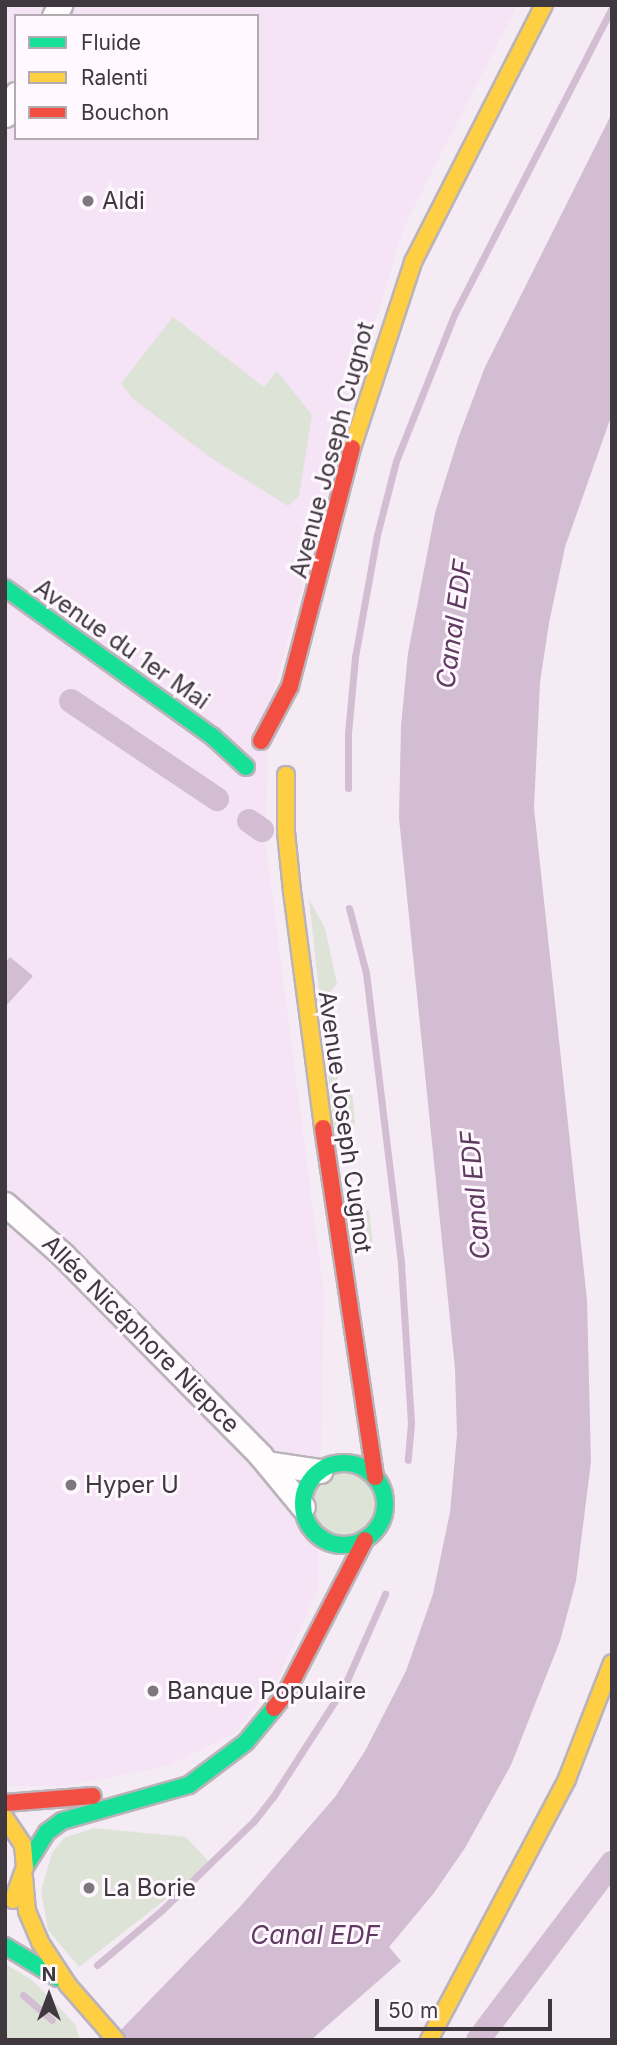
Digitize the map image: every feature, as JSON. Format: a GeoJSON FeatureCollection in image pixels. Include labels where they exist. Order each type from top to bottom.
{"type":"FeatureCollection","features":[{"type":"Feature","properties":{"kind":"street","name":"Avenue Joseph Cugnot"},"geometry":{"type":"LineString","coordinates":[[287,724],[290,686],[311,614],[358,425],[397,304],[413,262],[544,5]]}},
{"type":"Feature","properties":{"kind":"street"},"geometry":{"type":"LineString","coordinates":[[5,115],[14,98]]}},
{"type":"Feature","properties":{"kind":"street","name":"Avenue du 1er Mai"},"geometry":{"type":"LineString","coordinates":[[5,588],[212,736],[264,787]]}},
{"type":"Feature","properties":{"kind":"street","name":"Avenue Joseph Cugnot"},"geometry":{"type":"LineString","coordinates":[[246,767],[247,755],[258,743],[290,686]]}},
{"type":"Feature","properties":{"kind":"street","name":"Avenue du 1er Mai"},"geometry":{"type":"LineString","coordinates":[[212,736],[280,744]]}},
{"type":"Feature","properties":{"kind":"street","name":"Avenue Joseph Cugnot"},"geometry":{"type":"LineString","coordinates":[[286,832],[264,787],[275,783],[287,768],[286,832],[337,1232],[375,1477]]}},
{"type":"Feature","properties":{"kind":"street","name":"Allée Nicéphore Niepce"},"geometry":{"type":"LineString","coordinates":[[9,1206],[63,1255],[267,1462],[303,1507]]}},
{"type":"Feature","properties":{"kind":"street"},"geometry":{"type":"LineString","coordinates":[[365,1540],[349,1545],[323,1540],[313,1531],[303,1507],[310,1481],[320,1471],[350,1452],[366,1419]]}},
{"type":"Feature","properties":{"kind":"street"},"geometry":{"type":"LineString","coordinates":[[5,1909],[16,1897],[24,1872],[47,1832],[62,1821],[77,1814],[173,1791],[199,1780],[265,1723],[286,1693],[365,1540],[381,1524],[385,1508],[384,1492],[375,1477],[358,1466],[350,1452]]}},
{"type":"Feature","properties":{"kind":"street"},"geometry":{"type":"LineString","coordinates":[[267,1462],[320,1471]]}},
{"type":"Feature","properties":{"kind":"street"},"geometry":{"type":"LineString","coordinates":[[323,1540],[324,1557]]}},
{"type":"Feature","properties":{"kind":"street"},"geometry":{"type":"LineString","coordinates":[[313,1641],[322,1584]]}},
{"type":"Feature","properties":{"kind":"street"},"geometry":{"type":"LineString","coordinates":[[429,2040],[567,1779],[612,1663]]}},
{"type":"Feature","properties":{"kind":"street"},"geometry":{"type":"LineString","coordinates":[[5,1802],[82,1798],[150,1785],[223,1760]]}},
{"type":"Feature","properties":{"kind":"street"},"geometry":{"type":"LineString","coordinates":[[5,1818],[13,1826],[23,1845],[31,1924],[68,1985],[117,2040]]}},
{"type":"Feature","properties":{"kind":"street"},"geometry":{"type":"LineString","coordinates":[[5,1946],[68,1985]]}},
{"type":"Feature","properties":{"kind":"shaded area"},"geometry":{"type":"Polygon","coordinates":[[[5,5],[517,5],[404,227],[353,394],[270,707],[265,840],[324,1295],[318,1589],[278,1678],[236,1732],[167,1766],[65,1786],[5,1786],[5,5]]]}},
{"type":"Feature","properties":{"kind":"shaded area"},"geometry":{"type":"Polygon","coordinates":[[[173,317],[264,387],[277,371],[312,415],[299,496],[288,506],[211,458],[133,399],[121,383],[173,317]]]}},
{"type":"Feature","properties":{"kind":"shaded area"},"geometry":{"type":"Polygon","coordinates":[[[309,899],[325,928],[337,984],[328,994],[339,1086],[352,1091],[355,1123],[336,1146],[309,899]]]}},
{"type":"Feature","properties":{"kind":"shaded area"},"geometry":{"type":"Polygon","coordinates":[[[369,1210],[373,1243],[350,1232],[369,1210]]]}},
{"type":"Feature","properties":{"kind":"shaded area"},"geometry":{"type":"Polygon","coordinates":[[[344,1470],[357,1473],[368,1480],[375,1491],[378,1504],[375,1517],[368,1528],[357,1535],[344,1538],[331,1535],[320,1528],[313,1517],[310,1504],[313,1491],[320,1480],[331,1473],[344,1470]]]}},
{"type":"Feature","properties":{"kind":"shaded area"},"geometry":{"type":"Polygon","coordinates":[[[94,1828],[186,1837],[211,1864],[79,1967],[48,1930],[41,1891],[52,1853],[64,1838],[94,1828]]]}},
{"type":"Feature","properties":{"kind":"shaded area"},"geometry":{"type":"Polygon","coordinates":[[[5,1964],[32,1980],[75,2024],[80,2040],[5,2040],[5,1964]]]}},
{"type":"Feature","properties":{"kind":"water","name":"Canal EDF"},"geometry":{"type":"Polygon","coordinates":[[[612,113],[612,414],[565,547],[549,623],[540,682],[534,808],[587,1300],[591,1462],[576,1581],[560,1641],[511,1765],[465,1848],[434,1893],[389,1947],[401,1961],[311,2040],[111,2040],[238,1909],[335,1797],[365,1751],[406,1671],[433,1594],[450,1512],[457,1435],[455,1369],[399,818],[401,726],[408,653],[435,513],[459,436],[485,367],[612,113]]]}},
{"type":"Feature","properties":{"kind":"water"},"geometry":{"type":"Polygon","coordinates":[[[10,957],[33,976],[5,1007],[5,962],[10,957]]]}},
{"type":"Feature","properties":{"kind":"waterway"},"geometry":{"type":"LineString","coordinates":[[348,788],[348,733],[355,657],[377,535],[396,461],[455,313],[612,7]]}},
{"type":"Feature","properties":{"kind":"waterway"},"geometry":{"type":"LineString","coordinates":[[71,701],[217,799]]}},
{"type":"Feature","properties":{"kind":"waterway"},"geometry":{"type":"LineString","coordinates":[[249,821],[262,830]]}},
{"type":"Feature","properties":{"kind":"waterway"},"geometry":{"type":"LineString","coordinates":[[349,908],[366,973],[401,1264],[411,1423],[408,1460]]}},
{"type":"Feature","properties":{"kind":"waterway"},"geometry":{"type":"LineString","coordinates":[[97,1965],[162,1910],[254,1821],[273,1797],[344,1687],[385,1594]]}},
{"type":"Feature","properties":{"kind":"waterway"},"geometry":{"type":"LineString","coordinates":[[478,2040],[612,1863]]}},
{"type":"Feature","properties":{"kind":"waterway"},"geometry":{"type":"LineString","coordinates":[[23,1995],[52,2020]]}},
{"type":"Feature","properties":{"kind":"traffic: fast"},"geometry":{"type":"LineString","coordinates":[[5,588],[212,736],[246,767]]}},
{"type":"Feature","properties":{"kind":"traffic: fast"},"geometry":{"type":"LineString","coordinates":[[344,1463],[360,1466],[373,1475],[382,1488],[385,1504],[382,1520],[373,1533],[360,1542],[344,1545],[328,1542],[315,1533],[306,1520],[303,1504],[306,1488],[315,1475],[328,1466],[344,1463]]}},
{"type":"Feature","properties":{"kind":"traffic: fast"},"geometry":{"type":"LineString","coordinates":[[25,1867],[47,1832],[62,1821],[189,1785],[246,1742],[274,1708]]}},
{"type":"Feature","properties":{"kind":"traffic: fast"},"geometry":{"type":"LineString","coordinates":[[5,1946],[58,1978]]}},
{"type":"Feature","properties":{"kind":"traffic: slow"},"geometry":{"type":"LineString","coordinates":[[352,448],[413,262],[544,5]]}},
{"type":"Feature","properties":{"kind":"traffic: slow"},"geometry":{"type":"LineString","coordinates":[[286,775],[286,832],[292,891],[323,1128]]}},
{"type":"Feature","properties":{"kind":"traffic: slow"},"geometry":{"type":"LineString","coordinates":[[429,2040],[567,1779],[612,1663]]}},
{"type":"Feature","properties":{"kind":"traffic: slow"},"geometry":{"type":"LineString","coordinates":[[5,1818],[23,1845],[25,1867],[13,1900]]}},
{"type":"Feature","properties":{"kind":"traffic: slow"},"geometry":{"type":"LineString","coordinates":[[24,1877],[27,1911],[40,1942],[68,1985],[116,2040]]}},
{"type":"Feature","properties":{"kind":"traffic: jam"},"geometry":{"type":"LineString","coordinates":[[261,741],[290,686],[352,448]]}},
{"type":"Feature","properties":{"kind":"traffic: jam"},"geometry":{"type":"LineString","coordinates":[[323,1128],[375,1477]]}},
{"type":"Feature","properties":{"kind":"traffic: jam"},"geometry":{"type":"LineString","coordinates":[[274,1708],[286,1693],[365,1540]]}},
{"type":"Feature","properties":{"kind":"traffic: jam"},"geometry":{"type":"LineString","coordinates":[[5,1803],[93,1796]]}},
{"type":"Feature","properties":{"kind":"place","name":"Aldi"},"geometry":{"type":"Point","coordinates":[88,201]}},
{"type":"Feature","properties":{"kind":"place","name":"Hyper U"},"geometry":{"type":"Point","coordinates":[71,1485]}},
{"type":"Feature","properties":{"kind":"place","name":"Banque Populaire"},"geometry":{"type":"Point","coordinates":[153,1691]}},
{"type":"Feature","properties":{"kind":"place","name":"La Borie"},"geometry":{"type":"Point","coordinates":[89,1888]}}]}
